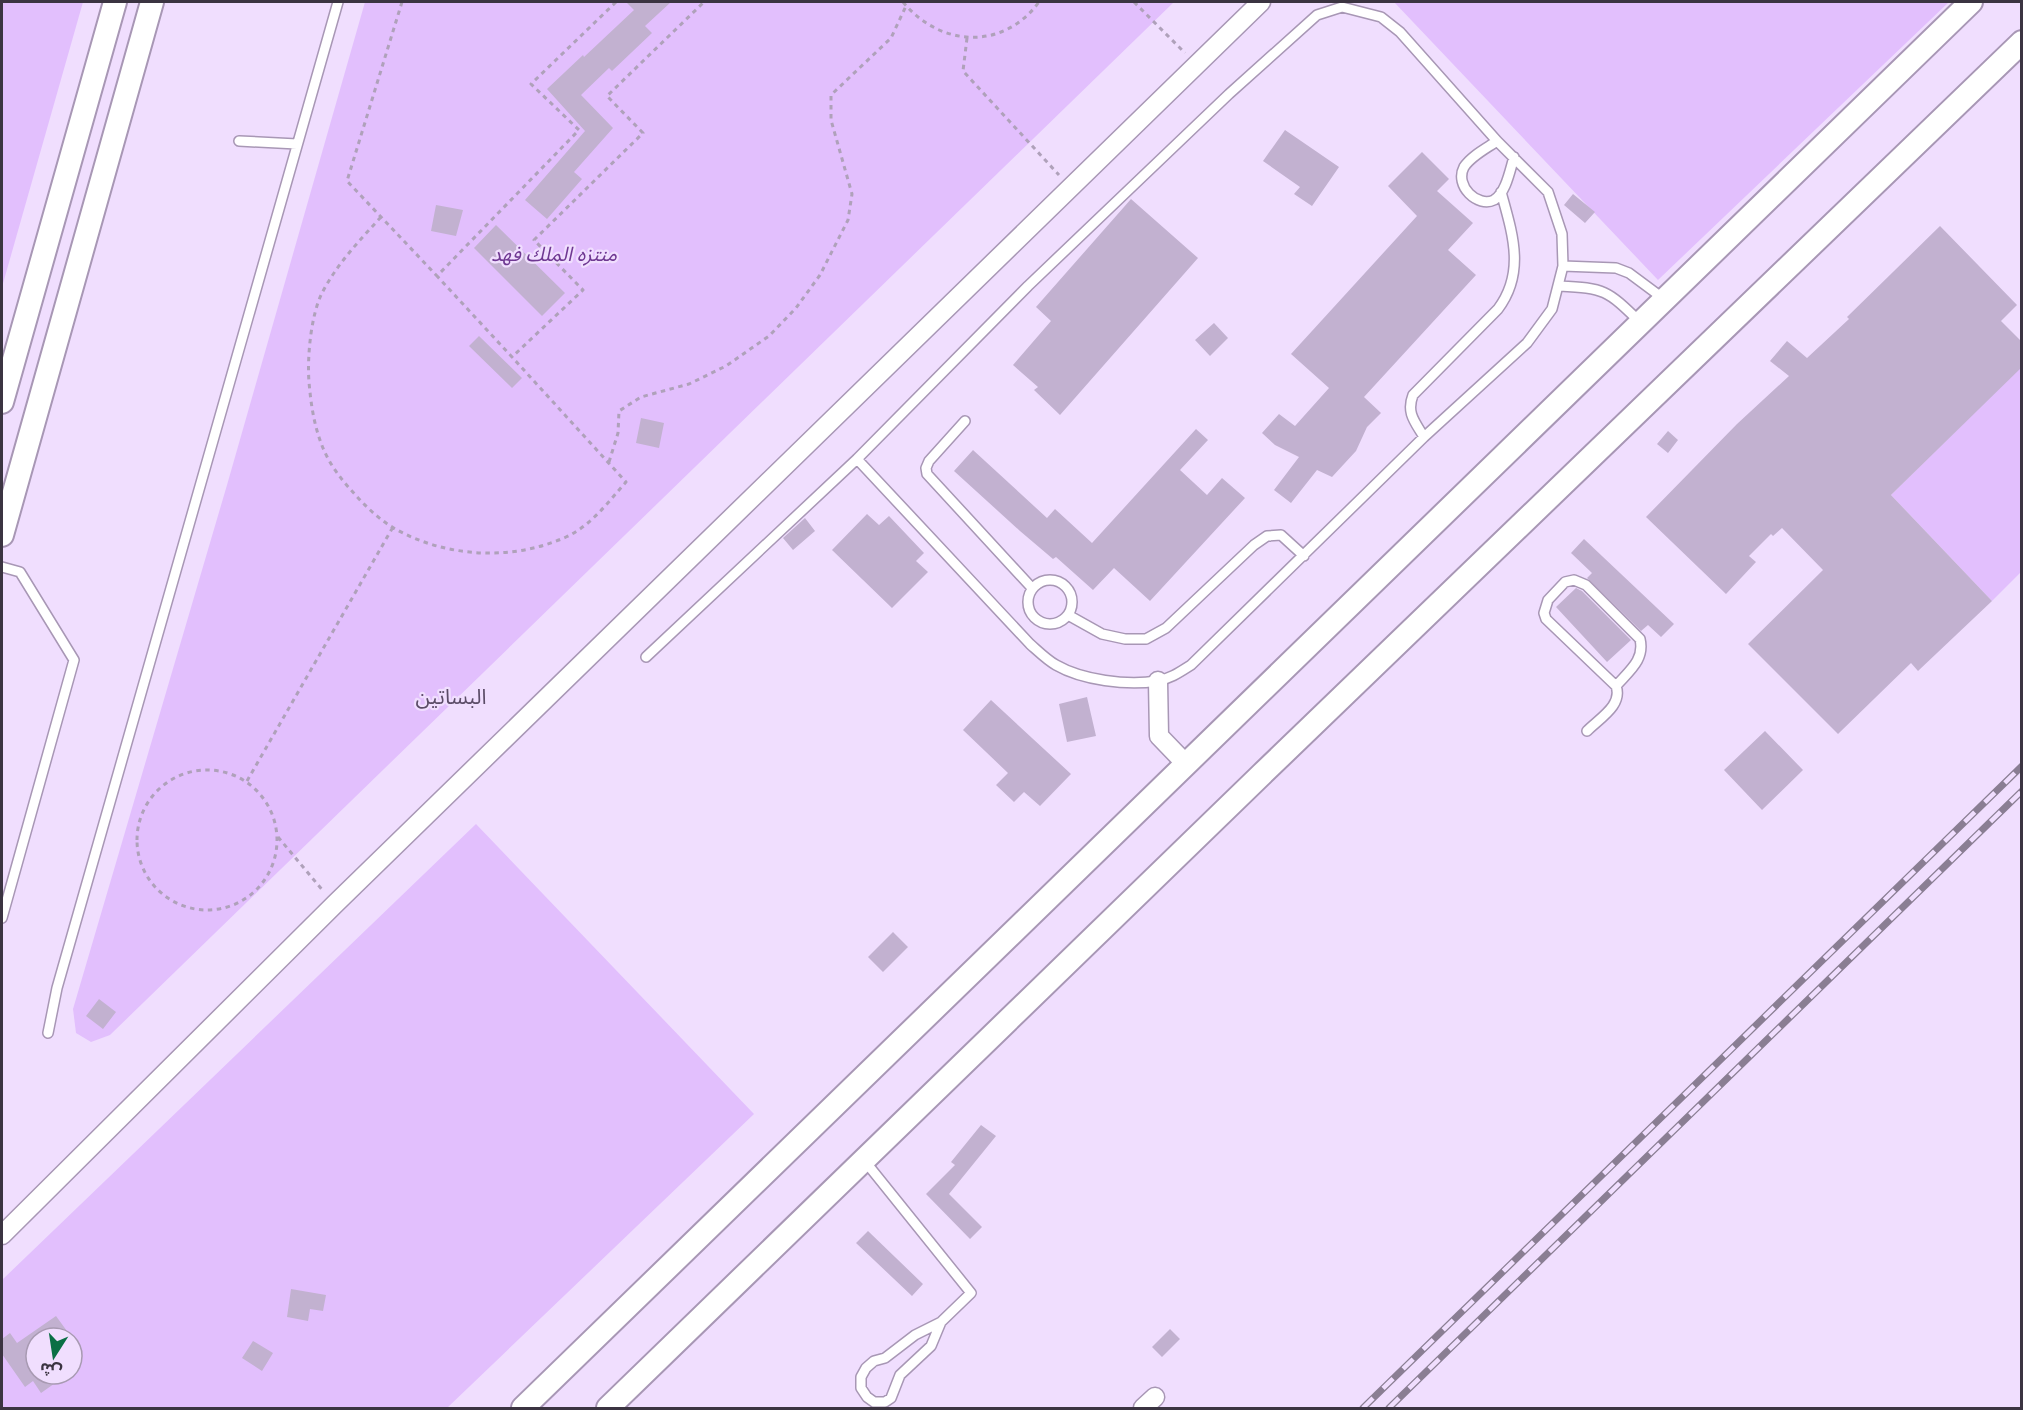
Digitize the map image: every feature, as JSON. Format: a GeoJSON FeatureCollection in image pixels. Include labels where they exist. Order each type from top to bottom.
{"type":"FeatureCollection","features":[{"type":"Feature","properties":{"kind":"street"},"geometry":{"type":"LineString","coordinates":[[2,402],[115,2]]}},
{"type":"Feature","properties":{"kind":"street"},"geometry":{"type":"LineString","coordinates":[[2,535],[152,2]]}},
{"type":"Feature","properties":{"kind":"street"},"geometry":{"type":"LineString","coordinates":[[3,1233],[335,904],[1261,2]]}},
{"type":"Feature","properties":{"kind":"street"},"geometry":{"type":"LineString","coordinates":[[523,1408],[1971,2]]}},
{"type":"Feature","properties":{"kind":"street"},"geometry":{"type":"LineString","coordinates":[[608,1408],[2022,42]]}},
{"type":"Feature","properties":{"kind":"street"},"geometry":{"type":"LineString","coordinates":[[78,129],[113,139]]}},
{"type":"Feature","properties":{"kind":"street"},"geometry":{"type":"LineString","coordinates":[[1158,681],[1159,736],[1186,764]]}},
{"type":"Feature","properties":{"kind":"lane"},"geometry":{"type":"LineString","coordinates":[[48,1033],[61,976],[338,2]]}},
{"type":"Feature","properties":{"kind":"lane"},"geometry":{"type":"LineString","coordinates":[[646,657],[857,459],[1028,286],[1229,93],[1317,15],[1342,7],[1381,17],[1400,32],[1497,141],[1548,192],[1562,234],[1563,266],[1552,309],[1527,343],[1424,437],[1191,665],[1174,676],[1158,681],[1123,682],[1090,678],[1056,665],[1030,644],[857,459]]}},
{"type":"Feature","properties":{"kind":"lane"},"geometry":{"type":"LineString","coordinates":[[239,141],[297,144]]}},
{"type":"Feature","properties":{"kind":"lane"},"geometry":{"type":"LineString","coordinates":[[1497,141],[1468,162],[1463,170],[1461,179],[1468,194],[1487,201],[1494,200],[1502,192],[1514,158]]}},
{"type":"Feature","properties":{"kind":"lane"},"geometry":{"type":"LineString","coordinates":[[1424,437],[1411,416],[1410,405],[1413,395],[1498,309],[1512,286],[1515,254],[1502,192]]}},
{"type":"Feature","properties":{"kind":"lane"},"geometry":{"type":"LineString","coordinates":[[1563,266],[1616,268],[1629,273],[1664,298]]}},
{"type":"Feature","properties":{"kind":"lane"},"geometry":{"type":"LineString","coordinates":[[1559,286],[1590,287],[1602,291],[1613,296],[1640,322]]}},
{"type":"Feature","properties":{"kind":"lane"},"geometry":{"type":"LineString","coordinates":[[965,421],[928,461],[927,474],[1032,588]]}},
{"type":"Feature","properties":{"kind":"lane"},"geometry":{"type":"LineString","coordinates":[[1068,615],[1102,633],[1125,639],[1146,639],[1166,628],[1254,545],[1267,536],[1281,535],[1304,556]]}},
{"type":"Feature","properties":{"kind":"lane"},"geometry":{"type":"LineString","coordinates":[[2,567],[20,572],[74,660],[2,918]]}},
{"type":"Feature","properties":{"kind":"lane"},"geometry":{"type":"LineString","coordinates":[[1050,579],[1059,581],[1068,588],[1072,596],[1072,606],[1068,615],[1060,622],[1050,624],[1041,622],[1033,616],[1028,607],[1028,597],[1032,588],[1050,579]]}},
{"type":"Feature","properties":{"kind":"lane"},"geometry":{"type":"LineString","coordinates":[[1587,731],[1616,704],[1619,694],[1616,686],[1546,619],[1544,613],[1548,600],[1565,582],[1574,580],[1587,585],[1640,639],[1642,644],[1640,660],[1616,686]]}},
{"type":"Feature","properties":{"kind":"lane"},"geometry":{"type":"LineString","coordinates":[[864,1160],[971,1293],[940,1322],[915,1335],[885,1358],[874,1361],[866,1368],[861,1377],[861,1388],[867,1397],[874,1401],[885,1402],[891,1398],[900,1375],[931,1346],[940,1322]]}},
{"type":"Feature","properties":{"kind":"path"},"geometry":{"type":"LineString","coordinates":[[381,218],[344,257],[321,294],[311,334],[308,364],[312,415],[323,450],[340,478],[378,518],[403,533],[439,547],[470,554],[530,549],[567,537],[592,520],[626,482],[347,181],[402,2]]}},
{"type":"Feature","properties":{"kind":"path"},"geometry":{"type":"LineString","coordinates":[[437,276],[579,130],[531,84],[616,2]]}},
{"type":"Feature","properties":{"kind":"path"},"geometry":{"type":"LineString","coordinates":[[512,357],[583,290],[534,240],[643,133],[607,96],[704,2]]}},
{"type":"Feature","properties":{"kind":"path"},"geometry":{"type":"LineString","coordinates":[[903,2],[916,17],[940,32],[967,38],[995,34],[1019,22],[1039,2]]}},
{"type":"Feature","properties":{"kind":"path"},"geometry":{"type":"LineString","coordinates":[[1134,2],[1197,65]]}},
{"type":"Feature","properties":{"kind":"path"},"geometry":{"type":"LineString","coordinates":[[609,462],[618,434],[619,411],[641,397],[689,384],[726,366],[769,336],[796,308],[820,275],[848,220],[852,194],[831,120],[831,95],[891,38],[906,6]]}},
{"type":"Feature","properties":{"kind":"path"},"geometry":{"type":"LineString","coordinates":[[967,38],[963,71],[1070,188]]}},
{"type":"Feature","properties":{"kind":"path"},"geometry":{"type":"LineString","coordinates":[[247,781],[393,527]]}},
{"type":"Feature","properties":{"kind":"path"},"geometry":{"type":"LineString","coordinates":[[205,770],[227,772],[247,781],[263,796],[274,816],[278,837],[275,859],[266,879],[251,895],[232,906],[210,910],[188,907],[168,898],[152,883],[141,864],[137,842],[140,820],[149,800],[164,784],[183,774],[205,770]]}},
{"type":"Feature","properties":{"kind":"path"},"geometry":{"type":"LineString","coordinates":[[278,837],[335,904]]}},
{"type":"Feature","properties":{"kind":"green space"},"geometry":{"type":"Polygon","coordinates":[[[2,2],[83,2],[2,287],[2,2]]]}},
{"type":"Feature","properties":{"kind":"green space","name":"منتزه الملك فهد"},"geometry":{"type":"Polygon","coordinates":[[[365,2],[1174,2],[110,1035],[91,1042],[76,1033],[73,1009],[227,485],[365,2]]]}},
{"type":"Feature","properties":{"kind":"green space"},"geometry":{"type":"Polygon","coordinates":[[[1394,2],[1949,2],[1658,280],[1394,2]]]}},
{"type":"Feature","properties":{"kind":"green space"},"geometry":{"type":"Polygon","coordinates":[[[2021,367],[2021,572],[1992,601],[1891,495],[2021,367]]]}},
{"type":"Feature","properties":{"kind":"green space"},"geometry":{"type":"Polygon","coordinates":[[[476,824],[754,1114],[447,1408],[2,1408],[2,1280],[476,824]]]}},
{"type":"Feature","properties":{"kind":"building"},"geometry":{"type":"Polygon","coordinates":[[[626,2],[671,2],[645,26],[652,33],[612,71],[609,68],[581,95],[613,128],[574,172],[582,179],[547,219],[525,200],[585,131],[547,89],[634,10],[626,2]]]}},
{"type":"Feature","properties":{"kind":"building"},"geometry":{"type":"Polygon","coordinates":[[[1285,130],[1339,167],[1312,206],[1294,194],[1300,187],[1263,161],[1285,130]]]}},
{"type":"Feature","properties":{"kind":"building"},"geometry":{"type":"Polygon","coordinates":[[[1422,152],[1449,179],[1437,191],[1473,223],[1448,250],[1476,275],[1364,397],[1381,413],[1367,427],[1356,451],[1332,477],[1317,470],[1291,503],[1274,490],[1299,457],[1275,445],[1262,433],[1279,414],[1295,426],[1329,388],[1291,354],[1417,216],[1388,186],[1422,152]]]}},
{"type":"Feature","properties":{"kind":"building"},"geometry":{"type":"Polygon","coordinates":[[[1573,194],[1595,212],[1585,223],[1564,205],[1573,194]]]}},
{"type":"Feature","properties":{"kind":"building"},"geometry":{"type":"Polygon","coordinates":[[[1131,199],[1198,258],[1060,415],[1034,390],[1038,387],[1013,365],[1051,321],[1036,307],[1131,199]]]}},
{"type":"Feature","properties":{"kind":"building"},"geometry":{"type":"Polygon","coordinates":[[[436,205],[463,210],[456,236],[431,231],[436,205]]]}},
{"type":"Feature","properties":{"kind":"building"},"geometry":{"type":"Polygon","coordinates":[[[496,225],[565,293],[542,316],[474,248],[496,225]]]}},
{"type":"Feature","properties":{"kind":"building"},"geometry":{"type":"Polygon","coordinates":[[[1940,226],[2017,305],[2001,321],[2022,342],[2022,367],[1891,495],[1992,601],[1918,671],[1911,663],[1838,734],[1748,644],[1823,570],[1782,528],[1773,536],[1771,534],[1749,556],[1756,562],[1726,594],[1646,517],[1737,424],[1789,376],[1770,361],[1787,341],[1807,358],[1849,319],[1847,317],[1940,226]]]}},
{"type":"Feature","properties":{"kind":"building"},"geometry":{"type":"Polygon","coordinates":[[[1214,323],[1228,338],[1210,356],[1195,340],[1214,323]]]}},
{"type":"Feature","properties":{"kind":"building"},"geometry":{"type":"Polygon","coordinates":[[[479,336],[522,378],[512,388],[469,346],[479,336]]]}},
{"type":"Feature","properties":{"kind":"building"},"geometry":{"type":"Polygon","coordinates":[[[641,418],[664,423],[659,448],[636,443],[641,418]]]}},
{"type":"Feature","properties":{"kind":"building"},"geometry":{"type":"Polygon","coordinates":[[[1196,429],[1208,440],[1180,470],[1207,495],[1222,478],[1245,498],[1150,601],[1114,568],[1093,590],[1056,557],[1053,559],[1020,531],[954,471],[973,450],[1047,518],[1055,509],[1092,543],[1196,429]]]}},
{"type":"Feature","properties":{"kind":"building"},"geometry":{"type":"Polygon","coordinates":[[[1668,431],[1678,440],[1668,453],[1657,444],[1668,431]]]}},
{"type":"Feature","properties":{"kind":"building"},"geometry":{"type":"Polygon","coordinates":[[[867,514],[879,525],[889,516],[924,553],[916,561],[928,572],[892,608],[832,550],[867,514]]]}},
{"type":"Feature","properties":{"kind":"building"},"geometry":{"type":"Polygon","coordinates":[[[805,518],[815,531],[793,550],[783,538],[805,518]]]}},
{"type":"Feature","properties":{"kind":"building"},"geometry":{"type":"Polygon","coordinates":[[[1584,539],[1674,624],[1661,637],[1648,625],[1641,631],[1587,578],[1592,573],[1571,553],[1584,539]]]}},
{"type":"Feature","properties":{"kind":"building"},"geometry":{"type":"Polygon","coordinates":[[[1576,588],[1582,591],[1631,640],[1607,662],[1556,607],[1576,588]]]}},
{"type":"Feature","properties":{"kind":"building"},"geometry":{"type":"Polygon","coordinates":[[[1087,697],[1096,736],[1067,742],[1059,704],[1087,697]]]}},
{"type":"Feature","properties":{"kind":"building"},"geometry":{"type":"Polygon","coordinates":[[[991,700],[1071,774],[1040,806],[1024,792],[1014,802],[996,785],[1008,773],[963,730],[991,700]]]}},
{"type":"Feature","properties":{"kind":"building"},"geometry":{"type":"Polygon","coordinates":[[[1765,731],[1803,770],[1762,810],[1724,770],[1765,731]]]}},
{"type":"Feature","properties":{"kind":"building"},"geometry":{"type":"Polygon","coordinates":[[[893,932],[908,947],[883,972],[868,957],[893,932]]]}},
{"type":"Feature","properties":{"kind":"building"},"geometry":{"type":"Polygon","coordinates":[[[99,999],[116,1012],[103,1029],[86,1016],[99,999]]]}},
{"type":"Feature","properties":{"kind":"building"},"geometry":{"type":"Polygon","coordinates":[[[981,1125],[996,1136],[949,1194],[982,1227],[970,1239],[926,1194],[955,1165],[951,1162],[981,1125]]]}},
{"type":"Feature","properties":{"kind":"building"},"geometry":{"type":"Polygon","coordinates":[[[868,1231],[923,1284],[912,1296],[856,1243],[868,1231]]]}},
{"type":"Feature","properties":{"kind":"building"},"geometry":{"type":"Polygon","coordinates":[[[291,1289],[326,1295],[323,1311],[310,1309],[308,1321],[287,1317],[291,1289]]]}},
{"type":"Feature","properties":{"kind":"building"},"geometry":{"type":"Polygon","coordinates":[[[56,1316],[63,1326],[42,1326],[56,1316]]]}},
{"type":"Feature","properties":{"kind":"building"},"geometry":{"type":"Polygon","coordinates":[[[1170,1329],[1180,1339],[1162,1357],[1152,1347],[1170,1329]]]}},
{"type":"Feature","properties":{"kind":"building"},"geometry":{"type":"Polygon","coordinates":[[[10,1333],[17,1343],[24,1338],[24,1386],[2,1354],[2,1339],[10,1333]]]}},
{"type":"Feature","properties":{"kind":"building"},"geometry":{"type":"Polygon","coordinates":[[[253,1341],[273,1353],[262,1371],[242,1358],[253,1341]]]}},
{"type":"Feature","properties":{"kind":"building"},"geometry":{"type":"Polygon","coordinates":[[[36,1386],[51,1386],[41,1393],[36,1386]]]}},
{"type":"Feature","properties":{"kind":"railway"},"geometry":{"type":"LineString","coordinates":[[1363,1408],[2022,766]]}},
{"type":"Feature","properties":{"kind":"railway"},"geometry":{"type":"LineString","coordinates":[[1389,1408],[2022,791]]}},
{"type":"Feature","properties":{"kind":"district","name":"البساتين"},"geometry":{"type":"Point","coordinates":[451,697]}}]}
